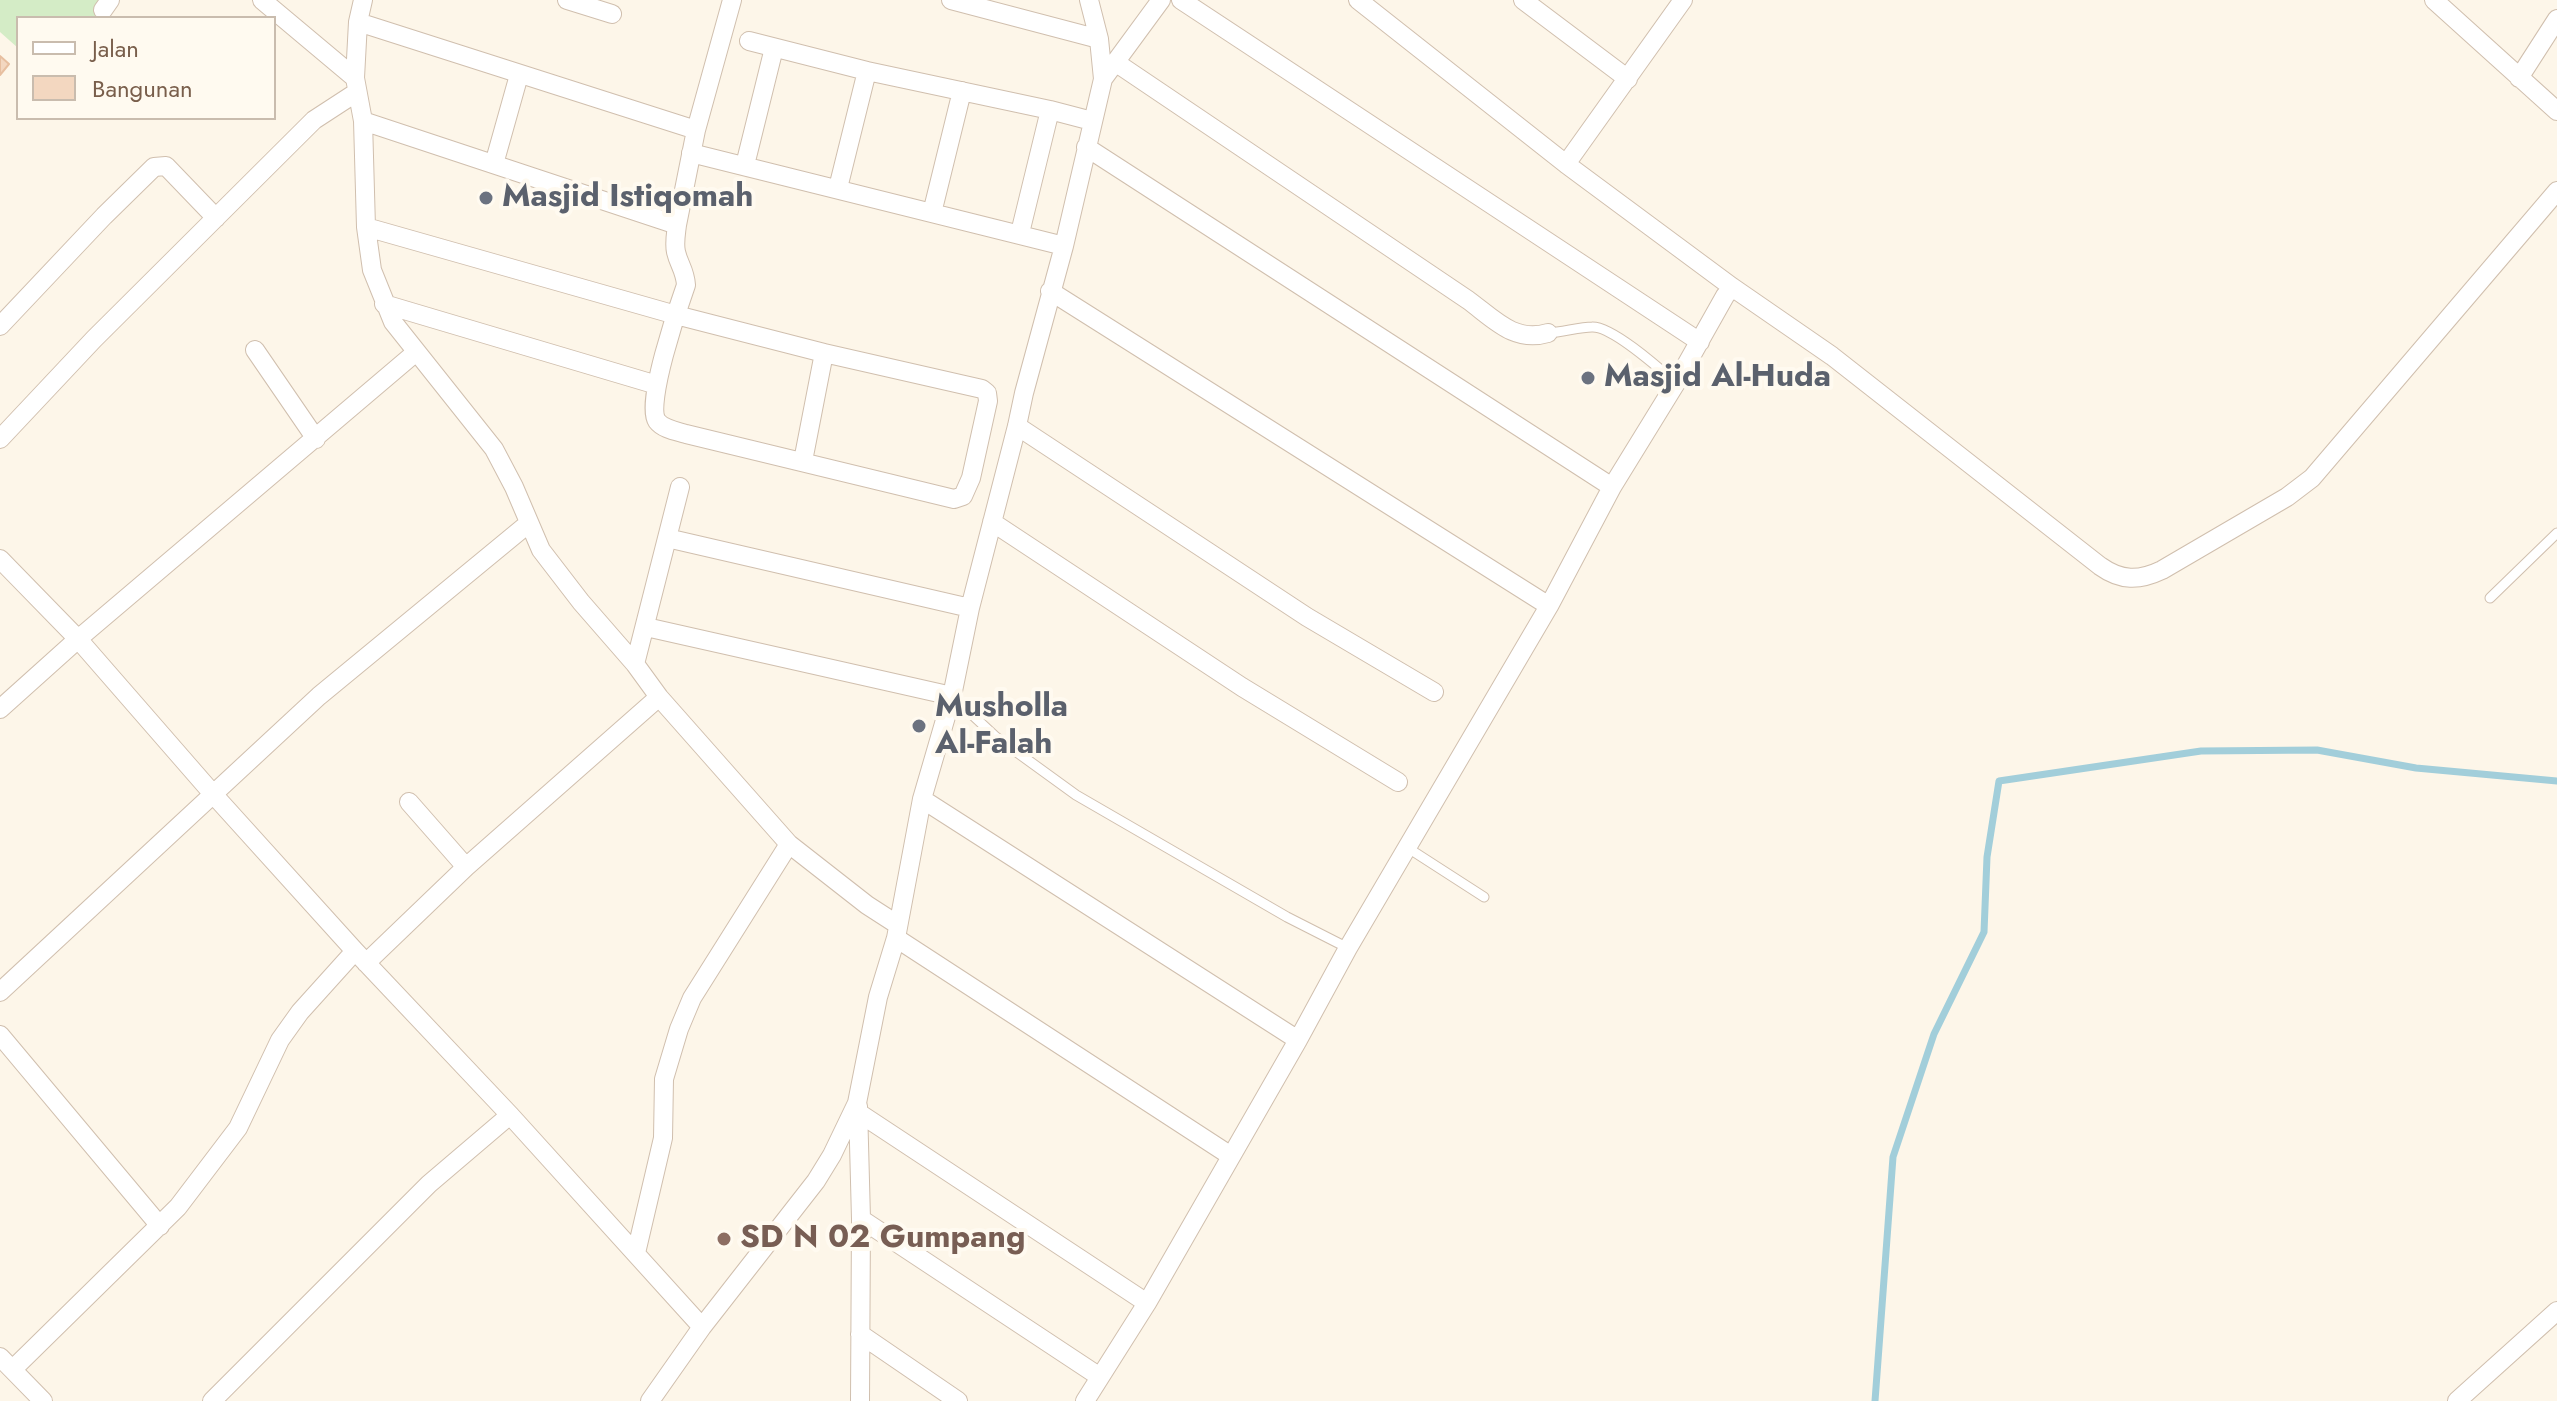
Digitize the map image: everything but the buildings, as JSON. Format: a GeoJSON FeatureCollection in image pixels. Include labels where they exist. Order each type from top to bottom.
{"type":"FeatureCollection","features":[{"type":"Feature","properties":{"kind":"street"},"geometry":{"type":"LineString","coordinates":[[262,0],[356,85]]}},
{"type":"Feature","properties":{"kind":"street"},"geometry":{"type":"LineString","coordinates":[[363,0],[358,22],[356,85],[363,121],[366,227],[372,270],[393,322],[494,449],[541,550],[659,697],[789,844],[897,932],[1231,1156]]}},
{"type":"Feature","properties":{"kind":"street"},"geometry":{"type":"LineString","coordinates":[[567,0],[612,14]]}},
{"type":"Feature","properties":{"kind":"street"},"geometry":{"type":"LineString","coordinates":[[366,227],[676,315],[982,389],[987,393],[988,401],[971,478],[963,496],[954,499],[666,428],[657,421],[653,410],[657,385],[676,315],[686,285],[685,272],[676,255],[677,225],[696,130],[732,0]]}},
{"type":"Feature","properties":{"kind":"street"},"geometry":{"type":"LineString","coordinates":[[951,0],[1099,39]]}},
{"type":"Feature","properties":{"kind":"street"},"geometry":{"type":"LineString","coordinates":[[860,1401],[858,1108],[878,997],[897,932],[922,799],[952,696],[970,608],[1064,246],[1103,79],[1099,39],[1089,0]]}},
{"type":"Feature","properties":{"kind":"street"},"geometry":{"type":"LineString","coordinates":[[1103,79],[1161,0]]}},
{"type":"Feature","properties":{"kind":"street"},"geometry":{"type":"LineString","coordinates":[[1181,0],[1700,342]]}},
{"type":"Feature","properties":{"kind":"street"},"geometry":{"type":"LineString","coordinates":[[1358,0],[1566,164],[1732,287],[1832,356],[2113,576],[2125,578],[2145,578],[2287,497],[2312,478],[2557,191]]}},
{"type":"Feature","properties":{"kind":"street"},"geometry":{"type":"LineString","coordinates":[[1523,0],[1628,79]]}},
{"type":"Feature","properties":{"kind":"street"},"geometry":{"type":"LineString","coordinates":[[2434,0],[2557,111]]}},
{"type":"Feature","properties":{"kind":"street"},"geometry":{"type":"LineString","coordinates":[[1566,164],[1628,79],[1677,2]]}},
{"type":"Feature","properties":{"kind":"street"},"geometry":{"type":"LineString","coordinates":[[2519,78],[2557,19]]}},
{"type":"Feature","properties":{"kind":"street"},"geometry":{"type":"LineString","coordinates":[[358,22],[696,130]]}},
{"type":"Feature","properties":{"kind":"street"},"geometry":{"type":"LineString","coordinates":[[749,41],[867,71],[1092,121]]}},
{"type":"Feature","properties":{"kind":"street"},"geometry":{"type":"LineString","coordinates":[[745,165],[774,48]]}},
{"type":"Feature","properties":{"kind":"street"},"geometry":{"type":"LineString","coordinates":[[1115,62],[1515,334],[1533,338],[1548,333]]}},
{"type":"Feature","properties":{"kind":"street"},"geometry":{"type":"LineString","coordinates":[[838,188],[867,71]]}},
{"type":"Feature","properties":{"kind":"street"},"geometry":{"type":"LineString","coordinates":[[494,164],[519,75]]}},
{"type":"Feature","properties":{"kind":"street"},"geometry":{"type":"LineString","coordinates":[[0,439],[94,339],[314,120],[356,85]]}},
{"type":"Feature","properties":{"kind":"street"},"geometry":{"type":"LineString","coordinates":[[932,213],[962,91]]}},
{"type":"Feature","properties":{"kind":"street"},"geometry":{"type":"LineString","coordinates":[[1020,233],[1050,110]]}},
{"type":"Feature","properties":{"kind":"street"},"geometry":{"type":"LineString","coordinates":[[363,121],[677,225]]}},
{"type":"Feature","properties":{"kind":"street"},"geometry":{"type":"LineString","coordinates":[[1086,147],[1612,487]]}},
{"type":"Feature","properties":{"kind":"street"},"geometry":{"type":"LineString","coordinates":[[691,153],[1064,246]]}},
{"type":"Feature","properties":{"kind":"street"},"geometry":{"type":"LineString","coordinates":[[0,326],[154,167],[166,166],[216,218]]}},
{"type":"Feature","properties":{"kind":"street"},"geometry":{"type":"LineString","coordinates":[[1085,1401],[1147,1303],[1348,948],[1549,606],[1612,487],[1732,287]]}},
{"type":"Feature","properties":{"kind":"street"},"geometry":{"type":"LineString","coordinates":[[1050,291],[1549,606]]}},
{"type":"Feature","properties":{"kind":"street"},"geometry":{"type":"LineString","coordinates":[[384,304],[657,385]]}},
{"type":"Feature","properties":{"kind":"street"},"geometry":{"type":"LineString","coordinates":[[255,350],[316,439]]}},
{"type":"Feature","properties":{"kind":"street"},"geometry":{"type":"LineString","coordinates":[[0,709],[415,353]]}},
{"type":"Feature","properties":{"kind":"street"},"geometry":{"type":"LineString","coordinates":[[803,461],[824,353]]}},
{"type":"Feature","properties":{"kind":"street"},"geometry":{"type":"LineString","coordinates":[[1017,426],[1307,617],[1434,692]]}},
{"type":"Feature","properties":{"kind":"street"},"geometry":{"type":"LineString","coordinates":[[979,441],[1010,449]]}},
{"type":"Feature","properties":{"kind":"street"},"geometry":{"type":"LineString","coordinates":[[635,664],[680,487]]}},
{"type":"Feature","properties":{"kind":"street"},"geometry":{"type":"LineString","coordinates":[[992,522],[1242,687],[1398,782]]}},
{"type":"Feature","properties":{"kind":"street"},"geometry":{"type":"LineString","coordinates":[[0,992],[319,696],[529,523]]}},
{"type":"Feature","properties":{"kind":"street"},"geometry":{"type":"LineString","coordinates":[[667,538],[970,608]]}},
{"type":"Feature","properties":{"kind":"street"},"geometry":{"type":"LineString","coordinates":[[0,559],[78,639],[360,957],[510,1115],[702,1327]]}},
{"type":"Feature","properties":{"kind":"street"},"geometry":{"type":"LineString","coordinates":[[646,627],[952,696]]}},
{"type":"Feature","properties":{"kind":"street"},"geometry":{"type":"LineString","coordinates":[[39,1400],[6,1363],[178,1207],[238,1128],[262,1073],[300,1012],[659,697]]}},
{"type":"Feature","properties":{"kind":"street"},"geometry":{"type":"LineString","coordinates":[[922,799],[1298,1040]]}},
{"type":"Feature","properties":{"kind":"street"},"geometry":{"type":"LineString","coordinates":[[409,802],[466,867]]}},
{"type":"Feature","properties":{"kind":"street"},"geometry":{"type":"LineString","coordinates":[[636,1253],[663,1138],[664,1079],[679,1029],[692,998],[789,844]]}},
{"type":"Feature","properties":{"kind":"street"},"geometry":{"type":"LineString","coordinates":[[0,1035],[160,1226]]}},
{"type":"Feature","properties":{"kind":"street"},"geometry":{"type":"LineString","coordinates":[[858,1108],[1147,1303]]}},
{"type":"Feature","properties":{"kind":"street"},"geometry":{"type":"LineString","coordinates":[[650,1401],[702,1327],[816,1181],[858,1108]]}},
{"type":"Feature","properties":{"kind":"street"},"geometry":{"type":"LineString","coordinates":[[212,1401],[429,1184],[510,1115]]}},
{"type":"Feature","properties":{"kind":"street"},"geometry":{"type":"LineString","coordinates":[[861,1219],[1100,1377]]}},
{"type":"Feature","properties":{"kind":"street"},"geometry":{"type":"LineString","coordinates":[[2457,1401],[2557,1311]]}},
{"type":"Feature","properties":{"kind":"street"},"geometry":{"type":"LineString","coordinates":[[860,1334],[958,1401]]}},
{"type":"Feature","properties":{"kind":"lane"},"geometry":{"type":"LineString","coordinates":[[1548,333],[1594,326],[1602,329],[1625,341],[1676,383]]}},
{"type":"Feature","properties":{"kind":"lane"},"geometry":{"type":"LineString","coordinates":[[2490,598],[2557,533]]}},
{"type":"Feature","properties":{"kind":"lane"},"geometry":{"type":"LineString","coordinates":[[952,696],[996,737],[1076,795],[1287,917],[1348,948]]}},
{"type":"Feature","properties":{"kind":"lane"},"geometry":{"type":"LineString","coordinates":[[1408,848],[1484,897]]}},
{"type":"Feature","properties":{"kind":"green space"},"geometry":{"type":"Polygon","coordinates":[[[0,0],[114,0],[107,16],[16,16],[16,46],[0,32],[0,0]]]}},
{"type":"Feature","properties":{"kind":"waterway"},"geometry":{"type":"LineString","coordinates":[[1875,1401],[1893,1157],[1934,1034],[1984,932],[1987,857],[1999,781],[2201,751],[2317,750],[2416,768],[2557,781]]}},
{"type":"Feature","properties":{"kind":"place","name":"Masjid Istiqomah"},"geometry":{"type":"Point","coordinates":[486,198]}},
{"type":"Feature","properties":{"kind":"place","name":"Masjid Al-Huda"},"geometry":{"type":"Point","coordinates":[1588,378]}},
{"type":"Feature","properties":{"kind":"place","name":"Musholla Al-Falah"},"geometry":{"type":"Point","coordinates":[919,726]}},
{"type":"Feature","properties":{"kind":"place","name":"SD N 02 Gumpang"},"geometry":{"type":"Point","coordinates":[724,1239]}}]}
